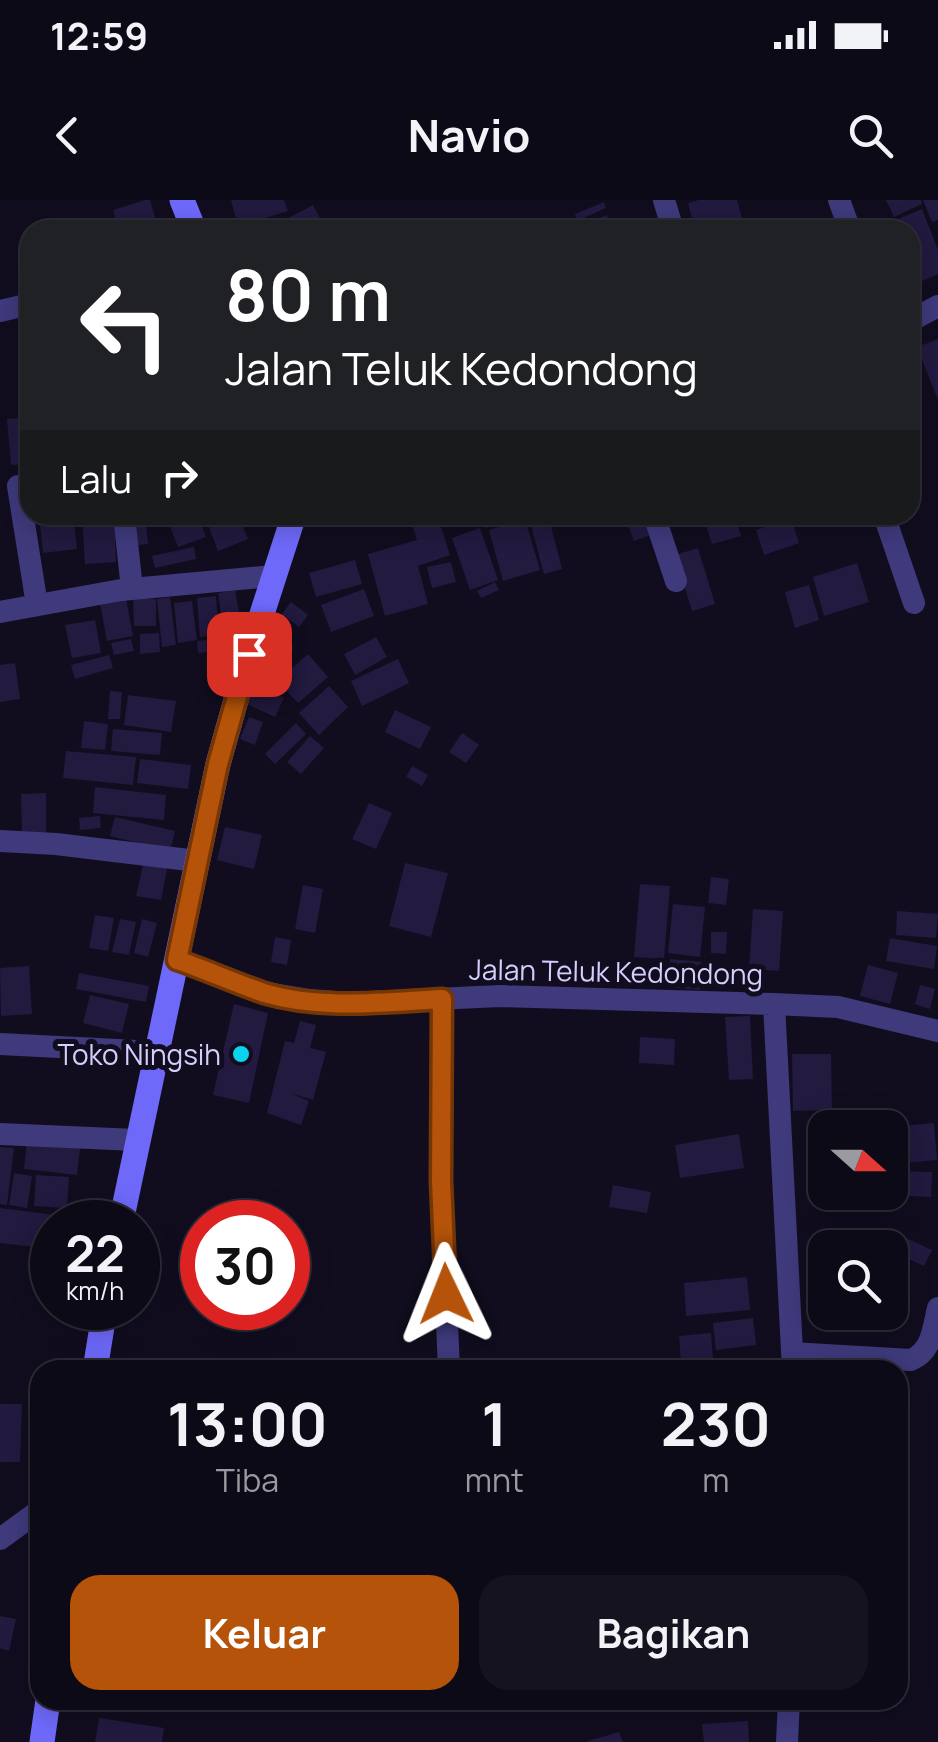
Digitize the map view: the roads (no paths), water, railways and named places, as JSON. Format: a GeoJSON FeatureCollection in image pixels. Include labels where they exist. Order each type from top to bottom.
{"type":"FeatureCollection","features":[{"type":"Feature","properties":{"kind":"main road"},"geometry":{"type":"LineString","coordinates":[[124,1200],[218,764],[291,525]]}},
{"type":"Feature","properties":{"kind":"main road"},"geometry":{"type":"LineString","coordinates":[[97,1360],[102,1330]]}},
{"type":"Feature","properties":{"kind":"main road"},"geometry":{"type":"LineString","coordinates":[[42,1742],[47,1710]]}},
{"type":"Feature","properties":{"kind":"street"},"geometry":{"type":"LineString","coordinates":[[18,486],[20,499]]}},
{"type":"Feature","properties":{"kind":"street"},"geometry":{"type":"LineString","coordinates":[[24,525],[37,605]]}},
{"type":"Feature","properties":{"kind":"street"},"geometry":{"type":"LineString","coordinates":[[125,525],[132,589]]}},
{"type":"Feature","properties":{"kind":"street"},"geometry":{"type":"LineString","coordinates":[[657,525],[676,581]]}},
{"type":"Feature","properties":{"kind":"street"},"geometry":{"type":"LineString","coordinates":[[887,525],[914,602]]}},
{"type":"Feature","properties":{"kind":"street"},"geometry":{"type":"LineString","coordinates":[[0,612],[132,589],[273,576]]}},
{"type":"Feature","properties":{"kind":"street"},"geometry":{"type":"LineString","coordinates":[[0,841],[196,861]]}},
{"type":"Feature","properties":{"kind":"street","name":"Jalan Teluk Kedondong"},"geometry":{"type":"LineString","coordinates":[[177,960],[267,994],[310,1000],[349,1003],[500,996],[838,1007],[938,1031]]}},
{"type":"Feature","properties":{"kind":"street"},"geometry":{"type":"LineString","coordinates":[[442,999],[441,1181],[449,1360]]}},
{"type":"Feature","properties":{"kind":"street"},"geometry":{"type":"LineString","coordinates":[[774,1004],[793,1360]]}},
{"type":"Feature","properties":{"kind":"street"},"geometry":{"type":"LineString","coordinates":[[0,1044],[156,1052]]}},
{"type":"Feature","properties":{"kind":"street"},"geometry":{"type":"LineString","coordinates":[[0,1134],[136,1140]]}},
{"type":"Feature","properties":{"kind":"street"},"geometry":{"type":"LineString","coordinates":[[908,1360],[922,1355],[928,1347],[938,1308]]}},
{"type":"Feature","properties":{"kind":"street"},"geometry":{"type":"LineString","coordinates":[[0,1539],[30,1517]]}},
{"type":"Feature","properties":{"kind":"street"},"geometry":{"type":"LineString","coordinates":[[787,1742],[789,1710]]}},
{"type":"Feature","properties":{"kind":"place","name":"Toko Ningsih"},"geometry":{"type":"Point","coordinates":[241,1054]}}]}
